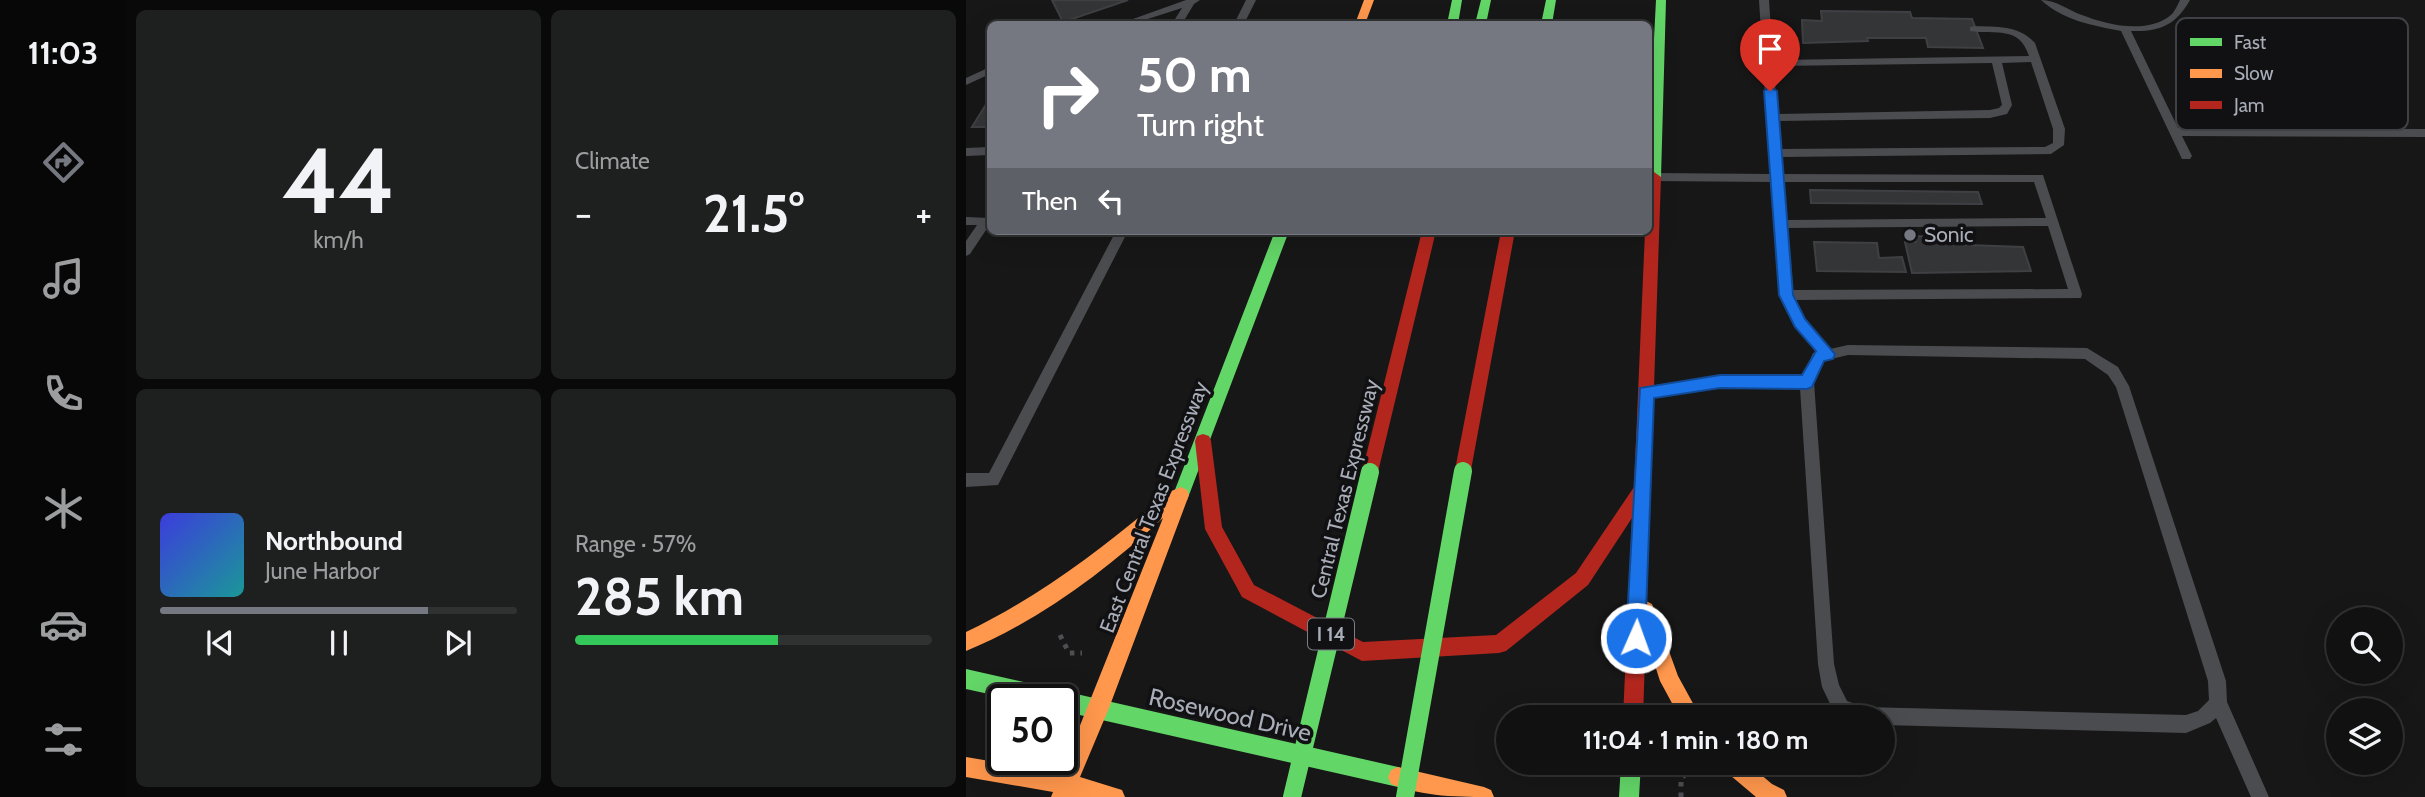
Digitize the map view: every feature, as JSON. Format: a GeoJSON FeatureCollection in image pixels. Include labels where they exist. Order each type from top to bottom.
{"type":"FeatureCollection","features":[{"type":"Feature","properties":{"kind":"main road"},"geometry":{"type":"LineString","coordinates":[[1361,21],[1369,0]]}},
{"type":"Feature","properties":{"kind":"main road"},"geometry":{"type":"LineString","coordinates":[[1454,21],[1457,0]]}},
{"type":"Feature","properties":{"kind":"main road"},"geometry":{"type":"LineString","coordinates":[[1481,21],[1486,0]]}},
{"type":"Feature","properties":{"kind":"main road"},"geometry":{"type":"LineString","coordinates":[[1548,21],[1552,0]]}},
{"type":"Feature","properties":{"kind":"main road"},"geometry":{"type":"LineString","coordinates":[[1652,231],[1661,0]]}},
{"type":"Feature","properties":{"kind":"main road","name":"East Central Texas Expressway"},"geometry":{"type":"LineString","coordinates":[[1063,791],[1099,708],[1280,235]]}},
{"type":"Feature","properties":{"kind":"main road","name":"Central Texas Expressway"},"geometry":{"type":"LineString","coordinates":[[1292,797],[1428,235]]}},
{"type":"Feature","properties":{"kind":"main road"},"geometry":{"type":"LineString","coordinates":[[1405,797],[1507,235]]}},
{"type":"Feature","properties":{"kind":"main road"},"geometry":{"type":"LineString","coordinates":[[1633,705],[1652,235]]}},
{"type":"Feature","properties":{"kind":"main road"},"geometry":{"type":"LineString","coordinates":[[1203,441],[1214,529],[1248,591],[1362,652],[1499,644],[1582,579],[1642,490]]}},
{"type":"Feature","properties":{"kind":"main road"},"geometry":{"type":"LineString","coordinates":[[966,642],[1045,603],[1118,550],[1181,491]]}},
{"type":"Feature","properties":{"kind":"main road"},"geometry":{"type":"LineString","coordinates":[[1638,585],[1670,681],[1684,705]]}},
{"type":"Feature","properties":{"kind":"main road","name":"Rosewood Drive"},"geometry":{"type":"LineString","coordinates":[[966,678],[1484,797]]}},
{"type":"Feature","properties":{"kind":"main road"},"geometry":{"type":"LineString","coordinates":[[966,767],[1063,791],[1115,797]]}},
{"type":"Feature","properties":{"kind":"main road"},"geometry":{"type":"LineString","coordinates":[[1629,797],[1630,775]]}},
{"type":"Feature","properties":{"kind":"main road"},"geometry":{"type":"LineString","coordinates":[[1746,775],[1777,797]]}},
{"type":"Feature","properties":{"kind":"lane"},"geometry":{"type":"LineString","coordinates":[[1240,21],[1251,0]]}},
{"type":"Feature","properties":{"kind":"lane"},"geometry":{"type":"LineString","coordinates":[[1764,0],[1786,295],[1800,323],[1827,354]]}},
{"type":"Feature","properties":{"kind":"lane"},"geometry":{"type":"LineString","coordinates":[[2046,0],[2076,18],[2125,28],[2147,27],[2166,22],[2179,13],[2186,0]]}},
{"type":"Feature","properties":{"kind":"lane"},"geometry":{"type":"LineString","coordinates":[[1133,21],[1193,1]]}},
{"type":"Feature","properties":{"kind":"lane"},"geometry":{"type":"LineString","coordinates":[[1179,21],[1193,1]]}},
{"type":"Feature","properties":{"kind":"lane"},"geometry":{"type":"LineString","coordinates":[[2125,28],[2186,156]]}},
{"type":"Feature","properties":{"kind":"lane"},"geometry":{"type":"LineString","coordinates":[[1774,153],[2047,151],[2058,145],[2059,129],[2030,43],[2014,30],[1974,29]]}},
{"type":"Feature","properties":{"kind":"lane"},"geometry":{"type":"LineString","coordinates":[[1768,63],[2035,59]]}},
{"type":"Feature","properties":{"kind":"lane"},"geometry":{"type":"LineString","coordinates":[[1772,118],[1990,114],[2003,111],[2007,105],[1996,60]]}},
{"type":"Feature","properties":{"kind":"lane"},"geometry":{"type":"LineString","coordinates":[[966,82],[987,72]]}},
{"type":"Feature","properties":{"kind":"lane"},"geometry":{"type":"LineString","coordinates":[[2175,132],[2425,133]]}},
{"type":"Feature","properties":{"kind":"lane"},"geometry":{"type":"LineString","coordinates":[[966,152],[987,151]]}},
{"type":"Feature","properties":{"kind":"lane"},"geometry":{"type":"LineString","coordinates":[[1654,177],[2039,178],[2076,294],[1786,295]]}},
{"type":"Feature","properties":{"kind":"lane"},"geometry":{"type":"LineString","coordinates":[[966,221],[986,222],[966,251]]}},
{"type":"Feature","properties":{"kind":"lane"},"geometry":{"type":"LineString","coordinates":[[1780,224],[2053,222]]}},
{"type":"Feature","properties":{"kind":"lane"},"geometry":{"type":"LineString","coordinates":[[966,480],[993,480],[1120,235]]}},
{"type":"Feature","properties":{"kind":"lane"},"geometry":{"type":"LineString","coordinates":[[2218,703],[2204,717],[2186,724],[1864,716],[1841,708],[1831,687],[1826,664],[1807,382],[1818,357],[1848,350],[2087,354],[2113,371],[2122,386],[2217,681],[2218,703],[2260,797]]}},
{"type":"Feature","properties":{"kind":"lane"},"geometry":{"type":"LineString","coordinates":[[1646,393],[1720,381],[1807,382]]}},
{"type":"Feature","properties":{"kind":"path"},"geometry":{"type":"LineString","coordinates":[[1057,628],[1069,653],[1094,653]]}},
{"type":"Feature","properties":{"kind":"path"},"geometry":{"type":"LineString","coordinates":[[1681,797],[1681,778],[1685,775]]}},
{"type":"Feature","properties":{"kind":"building"},"geometry":{"type":"Polygon","coordinates":[[[1052,0],[1128,0],[1066,21],[1062,21],[1052,0]]]}},
{"type":"Feature","properties":{"kind":"building"},"geometry":{"type":"Polygon","coordinates":[[[1821,11],[1910,12],[1912,18],[1972,19],[1983,48],[1928,47],[1926,38],[1867,38],[1868,41],[1803,43],[1802,20],[1822,21],[1821,11]]]}},
{"type":"Feature","properties":{"kind":"building"},"geometry":{"type":"Polygon","coordinates":[[[987,103],[987,127],[972,127],[987,103]]]}},
{"type":"Feature","properties":{"kind":"building"},"geometry":{"type":"Polygon","coordinates":[[[1810,190],[1978,192],[1982,204],[1811,203],[1810,190]]]}},
{"type":"Feature","properties":{"kind":"building"},"geometry":{"type":"Polygon","coordinates":[[[1915,236],[1936,237],[1940,244],[2023,247],[2031,271],[1912,273],[1905,242],[1916,242],[1915,236]]]}},
{"type":"Feature","properties":{"kind":"building"},"geometry":{"type":"Polygon","coordinates":[[[1814,242],[1877,243],[1879,258],[1902,257],[1906,272],[1817,271],[1814,242]]]}},
{"type":"Feature","properties":{"kind":"traffic: fast"},"geometry":{"type":"LineString","coordinates":[[1454,21],[1457,0]]}},
{"type":"Feature","properties":{"kind":"traffic: fast"},"geometry":{"type":"LineString","coordinates":[[1481,21],[1486,0]]}},
{"type":"Feature","properties":{"kind":"traffic: fast"},"geometry":{"type":"LineString","coordinates":[[1548,21],[1551,0]]}},
{"type":"Feature","properties":{"kind":"traffic: fast"},"geometry":{"type":"LineString","coordinates":[[1654,177],[1661,0]]}},
{"type":"Feature","properties":{"kind":"traffic: fast"},"geometry":{"type":"LineString","coordinates":[[1181,495],[1280,235]]}},
{"type":"Feature","properties":{"kind":"traffic: fast"},"geometry":{"type":"LineString","coordinates":[[1405,797],[1463,470]]}},
{"type":"Feature","properties":{"kind":"traffic: fast"},"geometry":{"type":"LineString","coordinates":[[1292,797],[1370,472]]}},
{"type":"Feature","properties":{"kind":"traffic: fast"},"geometry":{"type":"LineString","coordinates":[[966,679],[1398,777]]}},
{"type":"Feature","properties":{"kind":"traffic: fast"},"geometry":{"type":"LineString","coordinates":[[1629,797],[1630,775]]}},
{"type":"Feature","properties":{"kind":"traffic: slow"},"geometry":{"type":"LineString","coordinates":[[1361,21],[1369,0]]}},
{"type":"Feature","properties":{"kind":"traffic: slow"},"geometry":{"type":"LineString","coordinates":[[1061,797],[1099,708],[1181,495]]}},
{"type":"Feature","properties":{"kind":"traffic: slow"},"geometry":{"type":"LineString","coordinates":[[966,642],[1023,612],[1076,578],[1175,497]]}},
{"type":"Feature","properties":{"kind":"traffic: slow"},"geometry":{"type":"LineString","coordinates":[[1646,610],[1670,681],[1684,705]]}},
{"type":"Feature","properties":{"kind":"traffic: slow"},"geometry":{"type":"LineString","coordinates":[[966,767],[1066,784],[1115,797]]}},
{"type":"Feature","properties":{"kind":"traffic: slow"},"geometry":{"type":"LineString","coordinates":[[1746,775],[1777,797]]}},
{"type":"Feature","properties":{"kind":"traffic: slow"},"geometry":{"type":"LineString","coordinates":[[1398,777],[1484,797]]}},
{"type":"Feature","properties":{"kind":"traffic: jam"},"geometry":{"type":"LineString","coordinates":[[1652,229],[1654,177]]}},
{"type":"Feature","properties":{"kind":"traffic: jam"},"geometry":{"type":"LineString","coordinates":[[1370,472],[1428,235]]}},
{"type":"Feature","properties":{"kind":"traffic: jam"},"geometry":{"type":"LineString","coordinates":[[1463,470],[1507,235]]}},
{"type":"Feature","properties":{"kind":"traffic: jam"},"geometry":{"type":"LineString","coordinates":[[1634,705],[1652,235]]}},
{"type":"Feature","properties":{"kind":"traffic: jam"},"geometry":{"type":"LineString","coordinates":[[1203,441],[1214,529],[1248,591],[1362,652],[1499,644],[1582,579],[1641,490]]}},
{"type":"Feature","properties":{"kind":"place","name":"Sonic"},"geometry":{"type":"Point","coordinates":[1910,235]}},
{"type":"Feature","properties":{"kind":"route"},"geometry":{"type":"LineString","coordinates":[[1636,638],[1646,393],[1720,381],[1807,382],[1818,357],[1827,354],[1800,323],[1786,295],[1770,91]]}}]}
